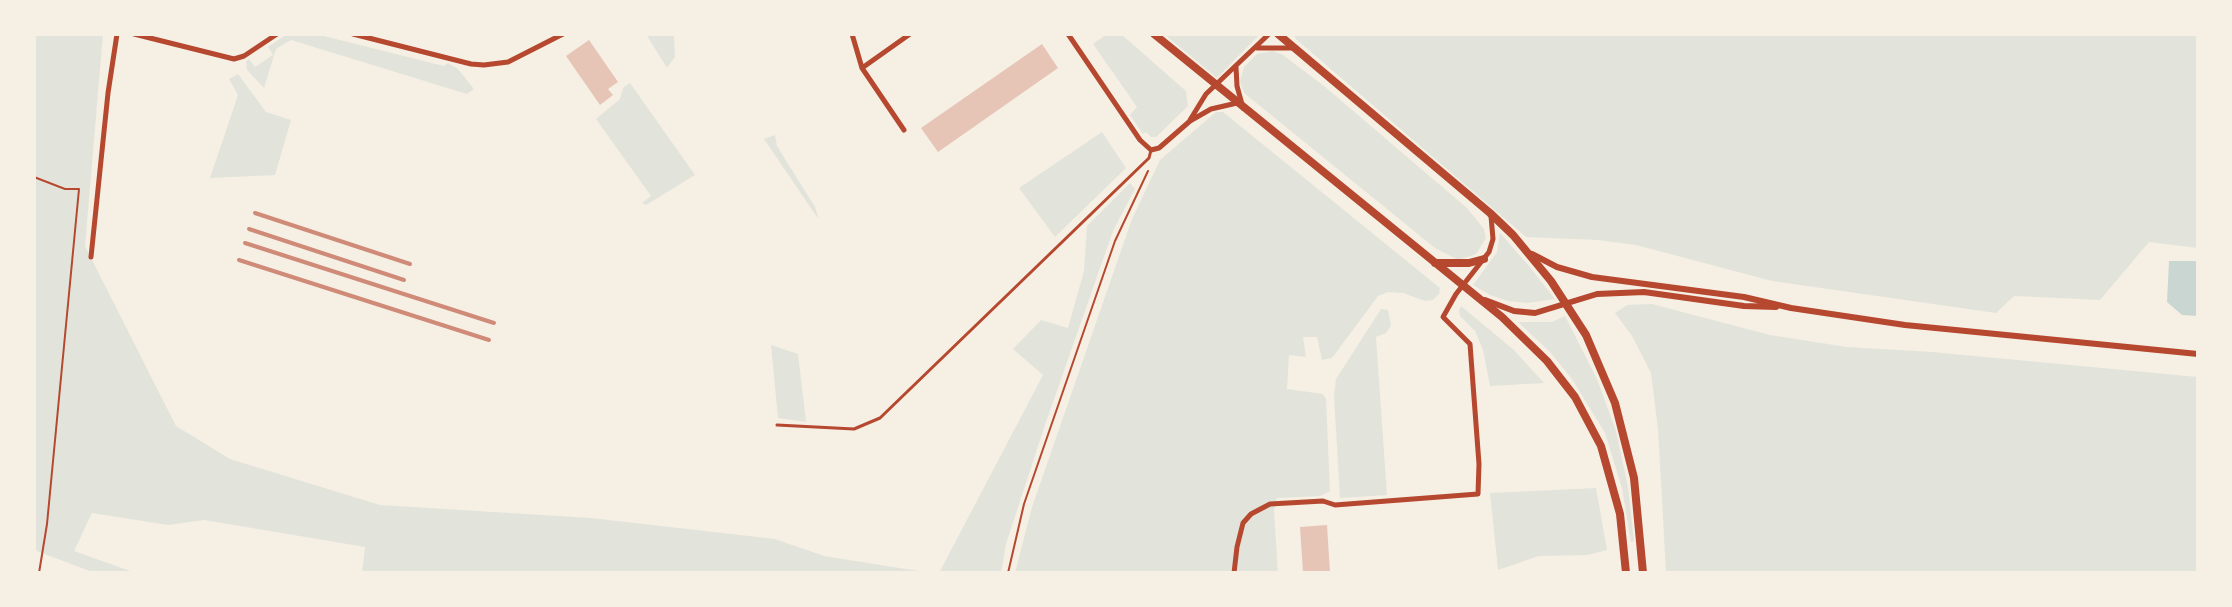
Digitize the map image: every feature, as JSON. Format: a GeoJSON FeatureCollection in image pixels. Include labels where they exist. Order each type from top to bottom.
{"type":"FeatureCollection","features":[{"type":"Feature","properties":{"kind":"main road"},"geometry":{"type":"LineString","coordinates":[[1154,34],[1517,331],[1547,361],[1569,388],[1590,424],[1614,488],[1626,573]]}},
{"type":"Feature","properties":{"kind":"main road"},"geometry":{"type":"LineString","coordinates":[[1278,34],[1490,213],[1527,251],[1567,304],[1602,369],[1623,429],[1638,509],[1643,573]]}},
{"type":"Feature","properties":{"kind":"main road"},"geometry":{"type":"LineString","coordinates":[[1435,263],[1469,263],[1484,259]]}},
{"type":"Feature","properties":{"kind":"street"},"geometry":{"type":"LineString","coordinates":[[91,257],[117,34]]}},
{"type":"Feature","properties":{"kind":"street"},"geometry":{"type":"LineString","coordinates":[[134,34],[234,59],[244,56],[277,34]]}},
{"type":"Feature","properties":{"kind":"street"},"geometry":{"type":"LineString","coordinates":[[353,34],[484,65],[508,62],[563,34]]}},
{"type":"Feature","properties":{"kind":"street"},"geometry":{"type":"LineString","coordinates":[[852,34],[862,68],[904,130]]}},
{"type":"Feature","properties":{"kind":"street"},"geometry":{"type":"LineString","coordinates":[[862,68],[910,34]]}},
{"type":"Feature","properties":{"kind":"street"},"geometry":{"type":"LineString","coordinates":[[1068,34],[1140,140],[1151,150],[1159,148],[1190,121],[1216,106],[1240,105],[1236,66]]}},
{"type":"Feature","properties":{"kind":"street"},"geometry":{"type":"LineString","coordinates":[[1190,121],[1204,97],[1269,34]]}},
{"type":"Feature","properties":{"kind":"street"},"geometry":{"type":"LineString","coordinates":[[1256,48],[1296,48]]}},
{"type":"Feature","properties":{"kind":"street"},"geometry":{"type":"LineString","coordinates":[[1234,573],[1243,523],[1251,514],[1270,504],[1323,501],[1335,505],[1478,494],[1479,464],[1470,344],[1443,317],[1484,259],[1493,239],[1490,213]]}},
{"type":"Feature","properties":{"kind":"street"},"geometry":{"type":"LineString","coordinates":[[1527,251],[1557,267],[1592,277],[1744,297],[1791,308],[1905,325],[2198,354]]}},
{"type":"Feature","properties":{"kind":"street"},"geometry":{"type":"LineString","coordinates":[[1464,287],[1489,302],[1514,311],[1535,313],[1609,292],[1644,292],[1744,306],[1791,308]]}},
{"type":"Feature","properties":{"kind":"lane"},"geometry":{"type":"LineString","coordinates":[[777,425],[854,429],[880,418],[1149,158],[1151,150]]}},
{"type":"Feature","properties":{"kind":"path"},"geometry":{"type":"LineString","coordinates":[[1008,573],[1024,504],[1115,241],[1150,168],[1149,158]]}},
{"type":"Feature","properties":{"kind":"path"},"geometry":{"type":"LineString","coordinates":[[34,177],[65,189],[79,189],[47,524],[39,573]]}},
{"type":"Feature","properties":{"kind":"shaded area"},"geometry":{"type":"Polygon","coordinates":[[[34,34],[103,34],[85,246],[176,426],[230,459],[380,505],[591,518],[775,539],[824,556],[931,573],[362,573],[365,547],[204,520],[168,525],[92,513],[74,551],[136,573],[95,573],[34,550],[34,34]]]}},
{"type":"Feature","properties":{"kind":"shaded area"},"geometry":{"type":"Polygon","coordinates":[[[287,34],[316,34],[444,66],[448,63],[458,69],[474,89],[467,94],[291,40],[276,49],[264,88],[247,70],[246,61],[249,59],[255,67],[273,55],[268,47],[287,34]]]}},
{"type":"Feature","properties":{"kind":"shaded area"},"geometry":{"type":"Polygon","coordinates":[[[646,34],[674,34],[675,57],[667,68],[646,34]]]}},
{"type":"Feature","properties":{"kind":"shaded area"},"geometry":{"type":"Polygon","coordinates":[[[1107,34],[1121,34],[1186,91],[1188,106],[1156,137],[1146,132],[1143,134],[1130,115],[1137,107],[1093,44],[1107,34]]]}},
{"type":"Feature","properties":{"kind":"shaded area"},"geometry":{"type":"Polygon","coordinates":[[[1164,34],[1260,34],[1217,78],[1164,34]]]}},
{"type":"Feature","properties":{"kind":"shaded area"},"geometry":{"type":"Polygon","coordinates":[[[1293,34],[2198,34],[2198,248],[2149,242],[2100,300],[2014,296],[1996,313],[1772,281],[1636,245],[1526,237],[1293,34]]]}},
{"type":"Feature","properties":{"kind":"shaded area"},"geometry":{"type":"Polygon","coordinates":[[[1273,51],[1324,86],[1467,208],[1484,229],[1486,238],[1476,254],[1458,260],[1435,248],[1244,93],[1240,82],[1244,67],[1257,54],[1273,51]]]}},
{"type":"Feature","properties":{"kind":"shaded area"},"geometry":{"type":"Polygon","coordinates":[[[238,74],[266,112],[291,120],[275,175],[210,178],[238,95],[229,79],[238,74]]]}},
{"type":"Feature","properties":{"kind":"shaded area"},"geometry":{"type":"Polygon","coordinates":[[[630,83],[695,175],[646,205],[642,203],[651,196],[596,119],[620,99],[623,88],[630,83]]]}},
{"type":"Feature","properties":{"kind":"shaded area"},"geometry":{"type":"Polygon","coordinates":[[[1216,112],[1223,112],[1440,288],[1439,294],[1433,300],[1425,301],[1403,293],[1388,292],[1378,296],[1332,358],[1322,360],[1317,337],[1303,337],[1306,357],[1289,355],[1287,389],[1323,394],[1326,399],[1330,491],[1320,496],[1277,498],[1274,510],[1278,573],[1015,573],[1032,507],[1132,219],[1160,160],[1216,112]]]}},
{"type":"Feature","properties":{"kind":"shaded area"},"geometry":{"type":"Polygon","coordinates":[[[1102,132],[1126,168],[1055,237],[1019,188],[1102,132]]]}},
{"type":"Feature","properties":{"kind":"shaded area"},"geometry":{"type":"Polygon","coordinates":[[[775,135],[777,146],[815,207],[819,220],[764,139],[775,135]]]}},
{"type":"Feature","properties":{"kind":"shaded area"},"geometry":{"type":"Polygon","coordinates":[[[1130,183],[1135,189],[1113,231],[1045,425],[1006,544],[1001,573],[939,573],[1043,375],[1013,349],[1041,320],[1068,328],[1084,271],[1087,226],[1130,183]]]}},
{"type":"Feature","properties":{"kind":"shaded area"},"geometry":{"type":"Polygon","coordinates":[[[1500,233],[1555,299],[1527,303],[1508,301],[1473,285],[1497,252],[1500,233]]]}},
{"type":"Feature","properties":{"kind":"shaded area"},"geometry":{"type":"Polygon","coordinates":[[[2169,261],[2198,261],[2198,316],[2182,315],[2167,302],[2169,261]]]}},
{"type":"Feature","properties":{"kind":"shaded area"},"geometry":{"type":"Polygon","coordinates":[[[1652,304],[1770,335],[1847,347],[2198,377],[2198,573],[1666,573],[1658,429],[1651,373],[1632,336],[1615,313],[1627,305],[1652,304]]]}},
{"type":"Feature","properties":{"kind":"shaded area"},"geometry":{"type":"Polygon","coordinates":[[[1461,306],[1514,350],[1544,383],[1490,386],[1483,350],[1475,331],[1460,316],[1461,306]]]}},
{"type":"Feature","properties":{"kind":"shaded area"},"geometry":{"type":"Polygon","coordinates":[[[1381,309],[1388,310],[1391,326],[1386,333],[1376,337],[1387,495],[1340,498],[1334,396],[1336,379],[1381,309]]]}},
{"type":"Feature","properties":{"kind":"shaded area"},"geometry":{"type":"Polygon","coordinates":[[[1565,316],[1597,379],[1616,431],[1628,487],[1634,541],[1631,542],[1622,488],[1605,433],[1572,379],[1550,352],[1518,322],[1552,322],[1565,316]]]}},
{"type":"Feature","properties":{"kind":"shaded area"},"geometry":{"type":"Polygon","coordinates":[[[771,345],[798,354],[806,422],[778,418],[771,345]]]}},
{"type":"Feature","properties":{"kind":"shaded area"},"geometry":{"type":"Polygon","coordinates":[[[1596,488],[1607,550],[1588,555],[1539,556],[1498,570],[1490,493],[1596,488]]]}},
{"type":"Feature","properties":{"kind":"building"},"geometry":{"type":"Polygon","coordinates":[[[589,40],[618,82],[608,89],[613,95],[600,105],[566,56],[589,40]]]}},
{"type":"Feature","properties":{"kind":"building"},"geometry":{"type":"Polygon","coordinates":[[[1042,44],[1058,68],[938,152],[921,128],[1042,44]]]}},
{"type":"Feature","properties":{"kind":"building"},"geometry":{"type":"Polygon","coordinates":[[[1327,525],[1330,573],[1303,573],[1300,527],[1327,525]]]}},
{"type":"Feature","properties":{"kind":"railway"},"geometry":{"type":"LineString","coordinates":[[255,213],[410,264]]}},
{"type":"Feature","properties":{"kind":"railway"},"geometry":{"type":"LineString","coordinates":[[249,229],[404,280]]}},
{"type":"Feature","properties":{"kind":"railway"},"geometry":{"type":"LineString","coordinates":[[245,243],[494,323]]}},
{"type":"Feature","properties":{"kind":"railway"},"geometry":{"type":"LineString","coordinates":[[239,260],[489,340]]}}]}
